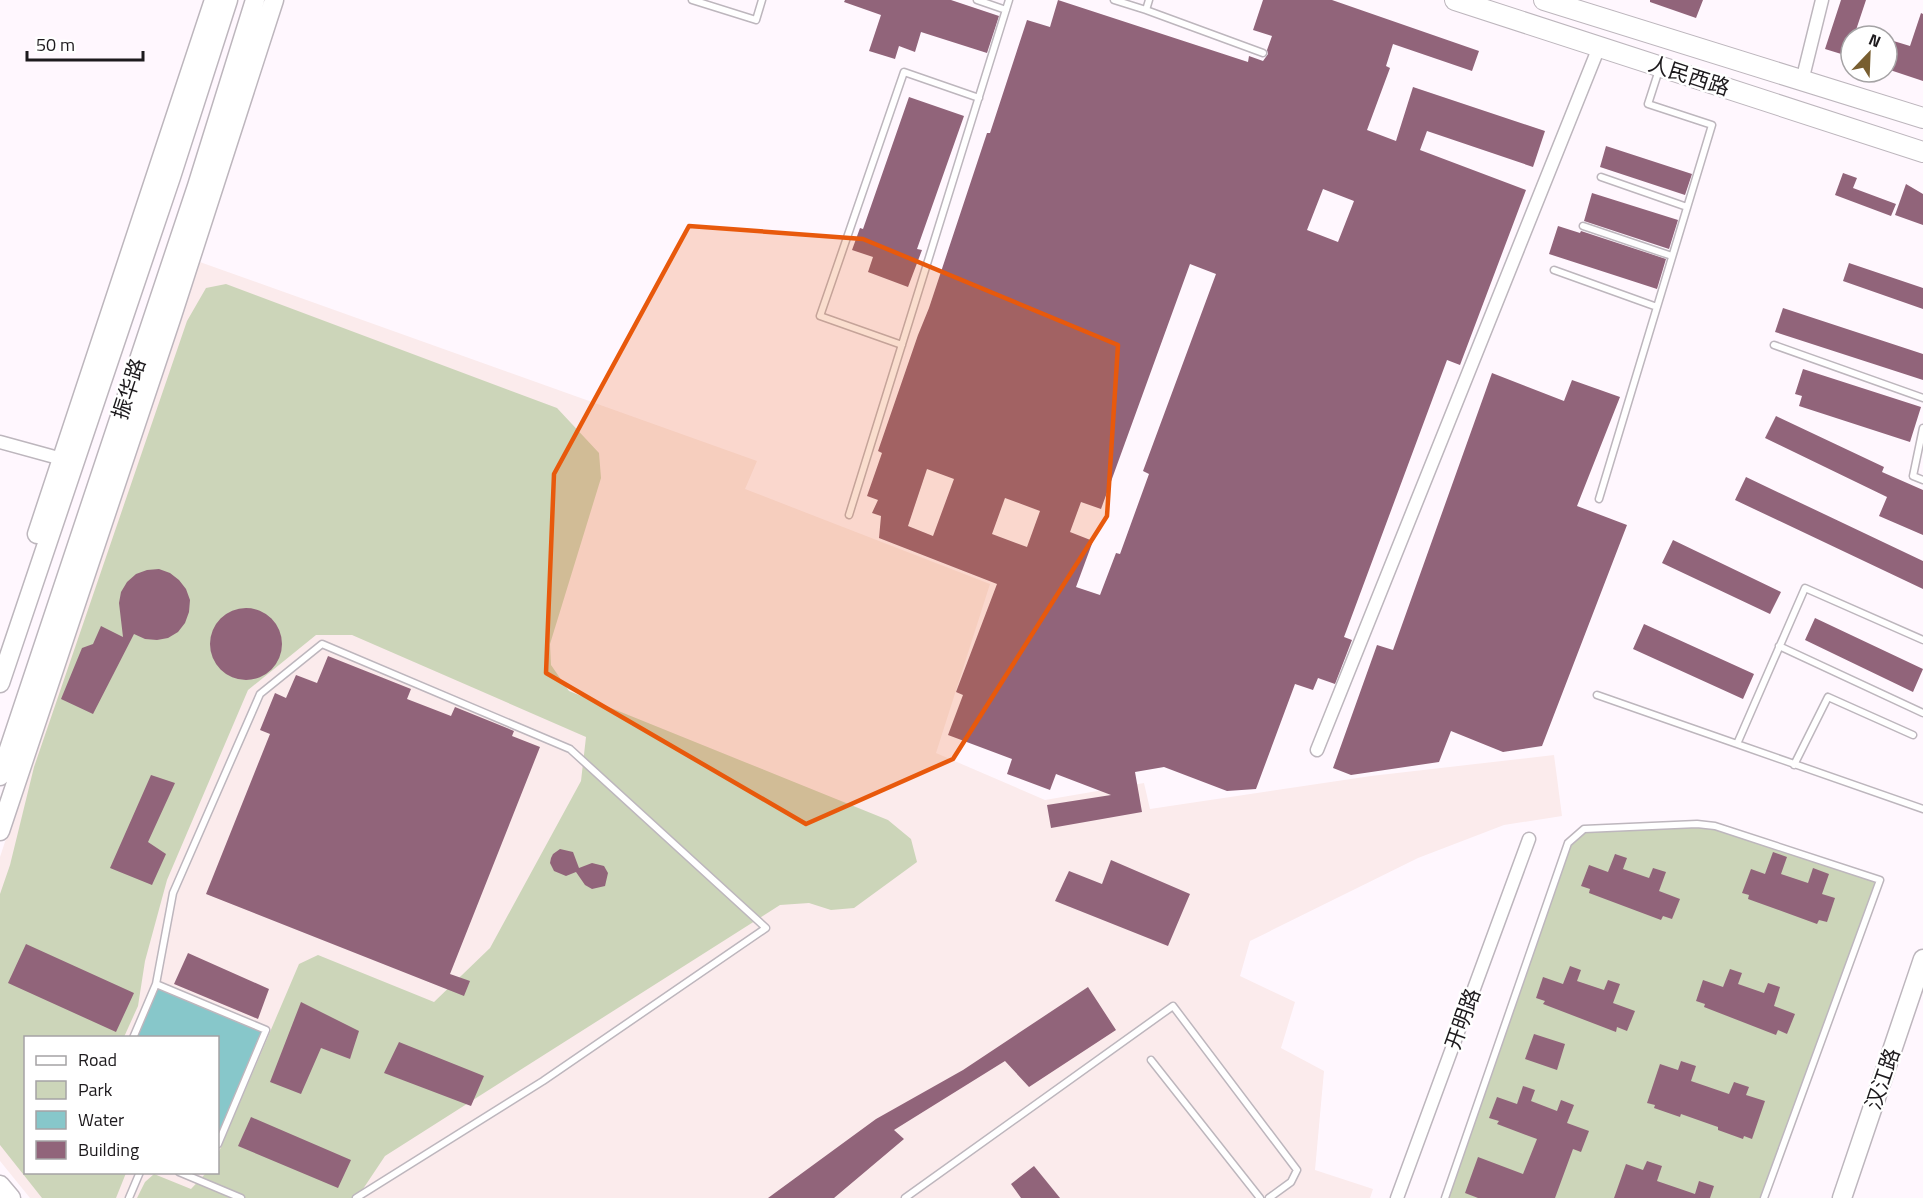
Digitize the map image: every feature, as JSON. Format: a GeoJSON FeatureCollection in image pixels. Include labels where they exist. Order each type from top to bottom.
{"type":"FeatureCollection","features":[{"type":"Feature","properties":{"kind":"main road"},"geometry":{"type":"LineString","coordinates":[[0,646],[214,0]]}},
{"type":"Feature","properties":{"kind":"main road","name":"振华路"},"geometry":{"type":"LineString","coordinates":[[0,683],[171,177],[228,0]]}},
{"type":"Feature","properties":{"kind":"main road","name":"振华路"},"geometry":{"type":"LineString","coordinates":[[0,776],[197,186],[255,0]]}},
{"type":"Feature","properties":{"kind":"main road"},"geometry":{"type":"LineString","coordinates":[[0,831],[171,319],[274,0]]}},
{"type":"Feature","properties":{"kind":"main road","name":"人民西路"},"geometry":{"type":"LineString","coordinates":[[1455,0],[1923,152]]}},
{"type":"Feature","properties":{"kind":"main road","name":"人民西路"},"geometry":{"type":"LineString","coordinates":[[1557,2],[1923,118]]}},
{"type":"Feature","properties":{"kind":"main road","name":"汉江路"},"geometry":{"type":"LineString","coordinates":[[1842,1198],[1923,959]]}},
{"type":"Feature","properties":{"kind":"main road"},"geometry":{"type":"LineString","coordinates":[[0,1185],[11,1198]]}},
{"type":"Feature","properties":{"kind":"street"},"geometry":{"type":"LineString","coordinates":[[1802,81],[1822,0]]}},
{"type":"Feature","properties":{"kind":"street"},"geometry":{"type":"LineString","coordinates":[[1317,750],[1599,47]]}},
{"type":"Feature","properties":{"kind":"street"},"geometry":{"type":"LineString","coordinates":[[0,442],[62,459]]}},
{"type":"Feature","properties":{"kind":"street","name":"开明路"},"geometry":{"type":"LineString","coordinates":[[1398,1198],[1529,839]]}},
{"type":"Feature","properties":{"kind":"lane"},"geometry":{"type":"LineString","coordinates":[[692,0],[756,20],[762,0]]}},
{"type":"Feature","properties":{"kind":"lane"},"geometry":{"type":"LineString","coordinates":[[977,0],[1006,10]]}},
{"type":"Feature","properties":{"kind":"lane"},"geometry":{"type":"LineString","coordinates":[[849,515],[1009,0]]}},
{"type":"Feature","properties":{"kind":"lane"},"geometry":{"type":"LineString","coordinates":[[1114,0],[1263,53]]}},
{"type":"Feature","properties":{"kind":"lane"},"geometry":{"type":"LineString","coordinates":[[1146,10],[1149,0]]}},
{"type":"Feature","properties":{"kind":"lane"},"geometry":{"type":"LineString","coordinates":[[1599,499],[1712,125],[1648,104],[1660,66]]}},
{"type":"Feature","properties":{"kind":"lane"},"geometry":{"type":"LineString","coordinates":[[902,345],[820,316],[904,72],[979,98]]}},
{"type":"Feature","properties":{"kind":"lane"},"geometry":{"type":"LineString","coordinates":[[1601,177],[1687,207]]}},
{"type":"Feature","properties":{"kind":"lane"},"geometry":{"type":"LineString","coordinates":[[1583,226],[1672,256]]}},
{"type":"Feature","properties":{"kind":"lane"},"geometry":{"type":"LineString","coordinates":[[1554,270],[1657,308]]}},
{"type":"Feature","properties":{"kind":"lane"},"geometry":{"type":"LineString","coordinates":[[1774,345],[1923,398]]}},
{"type":"Feature","properties":{"kind":"lane"},"geometry":{"type":"LineString","coordinates":[[1923,428],[1913,476],[1923,480]]}},
{"type":"Feature","properties":{"kind":"lane"},"geometry":{"type":"LineString","coordinates":[[1737,744],[1805,588],[1923,640]]}},
{"type":"Feature","properties":{"kind":"lane"},"geometry":{"type":"LineString","coordinates":[[134,1036],[156,984],[173,893],[260,694],[322,644],[570,749],[766,928],[543,1081],[356,1198]]}},
{"type":"Feature","properties":{"kind":"lane"},"geometry":{"type":"LineString","coordinates":[[1779,646],[1923,712]]}},
{"type":"Feature","properties":{"kind":"lane"},"geometry":{"type":"LineString","coordinates":[[1597,695],[1923,809]]}},
{"type":"Feature","properties":{"kind":"lane"},"geometry":{"type":"LineString","coordinates":[[1794,765],[1828,697],[1913,735]]}},
{"type":"Feature","properties":{"kind":"lane"},"geometry":{"type":"LineString","coordinates":[[1445,1198],[1568,843],[1584,829],[1697,824],[1715,826],[1880,880],[1764,1198]]}},
{"type":"Feature","properties":{"kind":"lane"},"geometry":{"type":"LineString","coordinates":[[156,984],[266,1030],[219,1142]]}},
{"type":"Feature","properties":{"kind":"lane"},"geometry":{"type":"LineString","coordinates":[[905,1198],[1173,1006],[1297,1170],[1292,1182],[1269,1198]]}},
{"type":"Feature","properties":{"kind":"lane"},"geometry":{"type":"LineString","coordinates":[[1151,1060],[1260,1198]]}},
{"type":"Feature","properties":{"kind":"lane"},"geometry":{"type":"LineString","coordinates":[[129,1198],[140,1174]]}},
{"type":"Feature","properties":{"kind":"lane"},"geometry":{"type":"LineString","coordinates":[[182,1174],[241,1198]]}},
{"type":"Feature","properties":{"kind":"lane"},"geometry":{"type":"LineString","coordinates":[[190,1177],[194,1174]]}},
{"type":"Feature","properties":{"kind":"highlighted area"},"geometry":{"type":"Polygon","coordinates":[[[689,226],[863,239],[1118,345],[1107,516],[953,759],[806,824],[546,673],[554,474],[689,226]]]}},
{"type":"Feature","properties":{"kind":"shaded area"},"geometry":{"type":"Polygon","coordinates":[[[197,261],[757,461],[745,489],[990,584],[936,753],[1045,800],[1144,783],[1150,809],[1371,776],[1554,755],[1562,816],[1504,825],[1418,858],[1250,941],[1240,976],[1295,1002],[1281,1048],[1324,1071],[1315,1170],[1373,1189],[1370,1198],[30,1198],[0,1161],[0,857],[197,261]]]}},
{"type":"Feature","properties":{"kind":"green space"},"geometry":{"type":"Polygon","coordinates":[[[226,284],[557,408],[599,453],[601,478],[550,644],[551,665],[569,691],[888,820],[911,839],[917,862],[854,908],[831,910],[809,903],[780,905],[385,1156],[357,1198],[137,1198],[145,1182],[154,1174],[191,1189],[205,1174],[219,1174],[219,1152],[299,964],[318,955],[434,1002],[490,948],[581,781],[586,737],[352,635],[316,635],[248,690],[167,880],[145,961],[138,1006],[124,1036],[24,1036],[24,1174],[126,1174],[116,1198],[42,1198],[0,1145],[0,894],[10,865],[34,767],[187,321],[206,288],[226,284]]]}},
{"type":"Feature","properties":{"kind":"green space"},"geometry":{"type":"Polygon","coordinates":[[[1715,826],[1880,880],[1764,1198],[1445,1198],[1568,843],[1584,829],[1715,826]]]}},
{"type":"Feature","properties":{"kind":"water"},"geometry":{"type":"Polygon","coordinates":[[[156,984],[266,1030],[219,1142],[219,1036],[134,1036],[156,984]]]}},
{"type":"Feature","properties":{"kind":"building"},"geometry":{"type":"Polygon","coordinates":[[[845,0],[951,0],[999,16],[987,53],[921,32],[915,52],[899,46],[895,59],[869,51],[881,15],[844,2],[845,0]]]}},
{"type":"Feature","properties":{"kind":"building"},"geometry":{"type":"Polygon","coordinates":[[[1058,0],[1248,62],[1249,56],[1263,61],[1268,54],[1267,50],[1272,36],[1253,30],[1263,0],[1332,0],[1479,51],[1472,71],[1393,44],[1386,66],[1390,68],[1367,130],[1396,141],[1413,87],[1545,131],[1533,167],[1427,131],[1420,150],[1526,190],[1460,365],[1447,360],[1344,637],[1352,640],[1335,684],[1318,678],[1313,690],[1295,684],[1256,789],[1227,791],[1164,767],[1135,772],[1142,812],[1051,828],[1047,805],[1111,795],[1056,774],[1050,790],[1007,774],[1012,759],[948,735],[963,695],[956,692],[997,584],[879,538],[881,516],[872,513],[878,500],[867,496],[882,453],[878,451],[929,308],[987,133],[990,133],[1027,20],[1050,27],[1058,0]],[[1323,189],[1307,230],[1338,242],[1354,201],[1323,189]],[[1190,264],[1101,509],[1081,502],[1070,532],[1093,541],[1076,587],[1100,595],[1116,553],[1120,554],[1149,474],[1143,471],[1216,274],[1190,264]],[[927,469],[908,526],[933,536],[954,479],[927,469]],[[1005,498],[992,534],[1027,547],[1040,511],[1005,498]]]}},
{"type":"Feature","properties":{"kind":"building"},"geometry":{"type":"Polygon","coordinates":[[[1650,0],[1703,0],[1696,18],[1650,2],[1650,0]]]}},
{"type":"Feature","properties":{"kind":"building"},"geometry":{"type":"Polygon","coordinates":[[[1841,0],[1866,0],[1858,24],[1839,24],[1839,53],[1825,49],[1841,0]]]}},
{"type":"Feature","properties":{"kind":"building"},"geometry":{"type":"Polygon","coordinates":[[[1921,13],[1923,14],[1923,81],[1899,73],[1899,43],[1910,46],[1921,13]]]}},
{"type":"Feature","properties":{"kind":"building"},"geometry":{"type":"Polygon","coordinates":[[[909,97],[964,116],[917,249],[922,250],[908,287],[868,272],[873,257],[852,250],[860,228],[863,229],[909,97]]]}},
{"type":"Feature","properties":{"kind":"building"},"geometry":{"type":"Polygon","coordinates":[[[1606,146],[1692,174],[1685,195],[1600,167],[1606,146]]]}},
{"type":"Feature","properties":{"kind":"building"},"geometry":{"type":"Polygon","coordinates":[[[1843,173],[1857,178],[1853,188],[1896,204],[1891,216],[1835,195],[1843,173]]]}},
{"type":"Feature","properties":{"kind":"building"},"geometry":{"type":"Polygon","coordinates":[[[1906,184],[1923,194],[1923,225],[1895,215],[1906,184]]]}},
{"type":"Feature","properties":{"kind":"building"},"geometry":{"type":"Polygon","coordinates":[[[1592,193],[1678,220],[1669,249],[1584,221],[1592,193]]]}},
{"type":"Feature","properties":{"kind":"building"},"geometry":{"type":"Polygon","coordinates":[[[1558,226],[1580,233],[1581,231],[1666,259],[1657,289],[1549,254],[1558,226]]]}},
{"type":"Feature","properties":{"kind":"building"},"geometry":{"type":"Polygon","coordinates":[[[1849,263],[1923,288],[1923,309],[1843,281],[1849,263]]]}},
{"type":"Feature","properties":{"kind":"building"},"geometry":{"type":"Polygon","coordinates":[[[1783,308],[1923,354],[1923,380],[1775,332],[1783,308]]]}},
{"type":"Feature","properties":{"kind":"building"},"geometry":{"type":"Polygon","coordinates":[[[1803,369],[1921,407],[1910,442],[1799,406],[1802,396],[1795,394],[1803,369]]]}},
{"type":"Feature","properties":{"kind":"building"},"geometry":{"type":"Polygon","coordinates":[[[1492,373],[1564,401],[1572,380],[1620,397],[1577,506],[1627,525],[1542,746],[1503,752],[1451,731],[1439,762],[1351,775],[1333,768],[1377,645],[1393,650],[1492,373]]]}},
{"type":"Feature","properties":{"kind":"building"},"geometry":{"type":"Polygon","coordinates":[[[1776,416],[1884,467],[1882,472],[1923,490],[1923,535],[1879,516],[1887,497],[1765,438],[1776,416]]]}},
{"type":"Feature","properties":{"kind":"building"},"geometry":{"type":"Polygon","coordinates":[[[1746,477],[1923,561],[1923,589],[1735,500],[1746,477]]]}},
{"type":"Feature","properties":{"kind":"building"},"geometry":{"type":"Polygon","coordinates":[[[1673,540],[1781,592],[1770,614],[1662,563],[1673,540]]]}},
{"type":"Feature","properties":{"kind":"building"},"geometry":{"type":"Polygon","coordinates":[[[159,569],[170,573],[186,589],[190,600],[185,623],[178,632],[168,638],[145,639],[134,634],[93,714],[61,699],[82,648],[93,644],[101,626],[123,637],[119,603],[121,592],[127,582],[136,574],[159,569]]]}},
{"type":"Feature","properties":{"kind":"building"},"geometry":{"type":"Polygon","coordinates":[[[246,608],[266,614],[276,624],[282,644],[276,664],[266,674],[246,680],[226,674],[216,664],[210,644],[216,624],[226,614],[246,608]]]}},
{"type":"Feature","properties":{"kind":"building"},"geometry":{"type":"Polygon","coordinates":[[[1815,618],[1923,669],[1913,692],[1805,640],[1815,618]]]}},
{"type":"Feature","properties":{"kind":"building"},"geometry":{"type":"Polygon","coordinates":[[[1644,624],[1754,674],[1743,699],[1633,649],[1644,624]]]}},
{"type":"Feature","properties":{"kind":"building"},"geometry":{"type":"Polygon","coordinates":[[[328,656],[411,689],[407,699],[451,716],[455,707],[514,731],[512,736],[540,747],[450,974],[470,981],[464,996],[206,894],[270,734],[260,730],[275,693],[286,698],[296,675],[317,683],[328,656]]]}},
{"type":"Feature","properties":{"kind":"building"},"geometry":{"type":"Polygon","coordinates":[[[151,775],[175,783],[148,842],[166,854],[152,885],[110,868],[151,775]]]}},
{"type":"Feature","properties":{"kind":"building"},"geometry":{"type":"Polygon","coordinates":[[[560,849],[573,852],[579,868],[592,863],[604,866],[608,873],[605,886],[592,889],[585,885],[576,872],[566,876],[554,871],[550,863],[551,858],[560,849]]]}},
{"type":"Feature","properties":{"kind":"building"},"geometry":{"type":"Polygon","coordinates":[[[1773,852],[1787,857],[1781,874],[1808,883],[1813,868],[1829,874],[1822,894],[1835,898],[1827,922],[1819,920],[1817,924],[1748,899],[1749,895],[1742,893],[1751,869],[1765,874],[1773,852]]]}},
{"type":"Feature","properties":{"kind":"building"},"geometry":{"type":"Polygon","coordinates":[[[1615,854],[1627,858],[1623,869],[1649,878],[1653,868],[1666,872],[1659,891],[1680,899],[1672,919],[1663,916],[1661,920],[1589,893],[1590,889],[1581,886],[1589,865],[1608,872],[1615,854]]]}},
{"type":"Feature","properties":{"kind":"building"},"geometry":{"type":"Polygon","coordinates":[[[1111,860],[1190,894],[1168,946],[1055,901],[1069,871],[1102,884],[1111,860]]]}},
{"type":"Feature","properties":{"kind":"building"},"geometry":{"type":"Polygon","coordinates":[[[26,944],[134,993],[116,1032],[8,983],[26,944]]]}},
{"type":"Feature","properties":{"kind":"building"},"geometry":{"type":"Polygon","coordinates":[[[188,953],[269,989],[258,1019],[174,984],[188,953]]]}},
{"type":"Feature","properties":{"kind":"building"},"geometry":{"type":"Polygon","coordinates":[[[1570,966],[1581,970],[1577,981],[1604,990],[1608,980],[1620,984],[1613,1003],[1635,1011],[1627,1031],[1617,1027],[1616,1032],[1543,1004],[1545,1001],[1536,998],[1543,977],[1563,984],[1570,966]]]}},
{"type":"Feature","properties":{"kind":"building"},"geometry":{"type":"Polygon","coordinates":[[[1730,969],[1742,973],[1738,984],[1764,993],[1768,983],[1780,987],[1774,1006],[1795,1014],[1787,1034],[1778,1030],[1776,1035],[1704,1007],[1705,1004],[1696,1001],[1703,980],[1723,987],[1730,969]]]}},
{"type":"Feature","properties":{"kind":"building"},"geometry":{"type":"Polygon","coordinates":[[[1088,987],[1116,1030],[1029,1087],[1005,1061],[894,1130],[904,1139],[834,1198],[768,1198],[876,1119],[963,1070],[1088,987]]]}},
{"type":"Feature","properties":{"kind":"building"},"geometry":{"type":"Polygon","coordinates":[[[301,1002],[359,1031],[350,1059],[321,1048],[301,1094],[270,1082],[301,1002]]]}},
{"type":"Feature","properties":{"kind":"building"},"geometry":{"type":"Polygon","coordinates":[[[1534,1034],[1565,1044],[1557,1070],[1525,1059],[1534,1034]]]}},
{"type":"Feature","properties":{"kind":"building"},"geometry":{"type":"Polygon","coordinates":[[[399,1042],[484,1076],[471,1106],[384,1073],[399,1042]]]}},
{"type":"Feature","properties":{"kind":"building"},"geometry":{"type":"Polygon","coordinates":[[[1681,1061],[1696,1066],[1691,1081],[1729,1094],[1734,1082],[1749,1087],[1746,1095],[1765,1101],[1752,1139],[1744,1136],[1743,1139],[1718,1130],[1718,1127],[1681,1114],[1680,1117],[1654,1108],[1655,1105],[1647,1103],[1660,1064],[1678,1070],[1681,1061]]]}},
{"type":"Feature","properties":{"kind":"building"},"geometry":{"type":"Polygon","coordinates":[[[1523,1086],[1535,1090],[1531,1101],[1557,1111],[1561,1100],[1574,1105],[1567,1123],[1589,1131],[1581,1152],[1573,1149],[1555,1198],[1478,1198],[1465,1193],[1478,1157],[1523,1174],[1537,1139],[1497,1124],[1499,1121],[1489,1118],[1497,1097],[1517,1104],[1523,1086]]]}},
{"type":"Feature","properties":{"kind":"building"},"geometry":{"type":"Polygon","coordinates":[[[251,1117],[351,1160],[338,1188],[238,1146],[251,1117]]]}},
{"type":"Feature","properties":{"kind":"building"},"geometry":{"type":"Polygon","coordinates":[[[1647,1161],[1662,1166],[1657,1181],[1695,1194],[1699,1181],[1714,1186],[1710,1198],[1614,1198],[1626,1164],[1643,1170],[1647,1161]]]}},
{"type":"Feature","properties":{"kind":"building"},"geometry":{"type":"Polygon","coordinates":[[[1034,1166],[1060,1198],[1021,1198],[1011,1184],[1034,1166]]]}}]}
